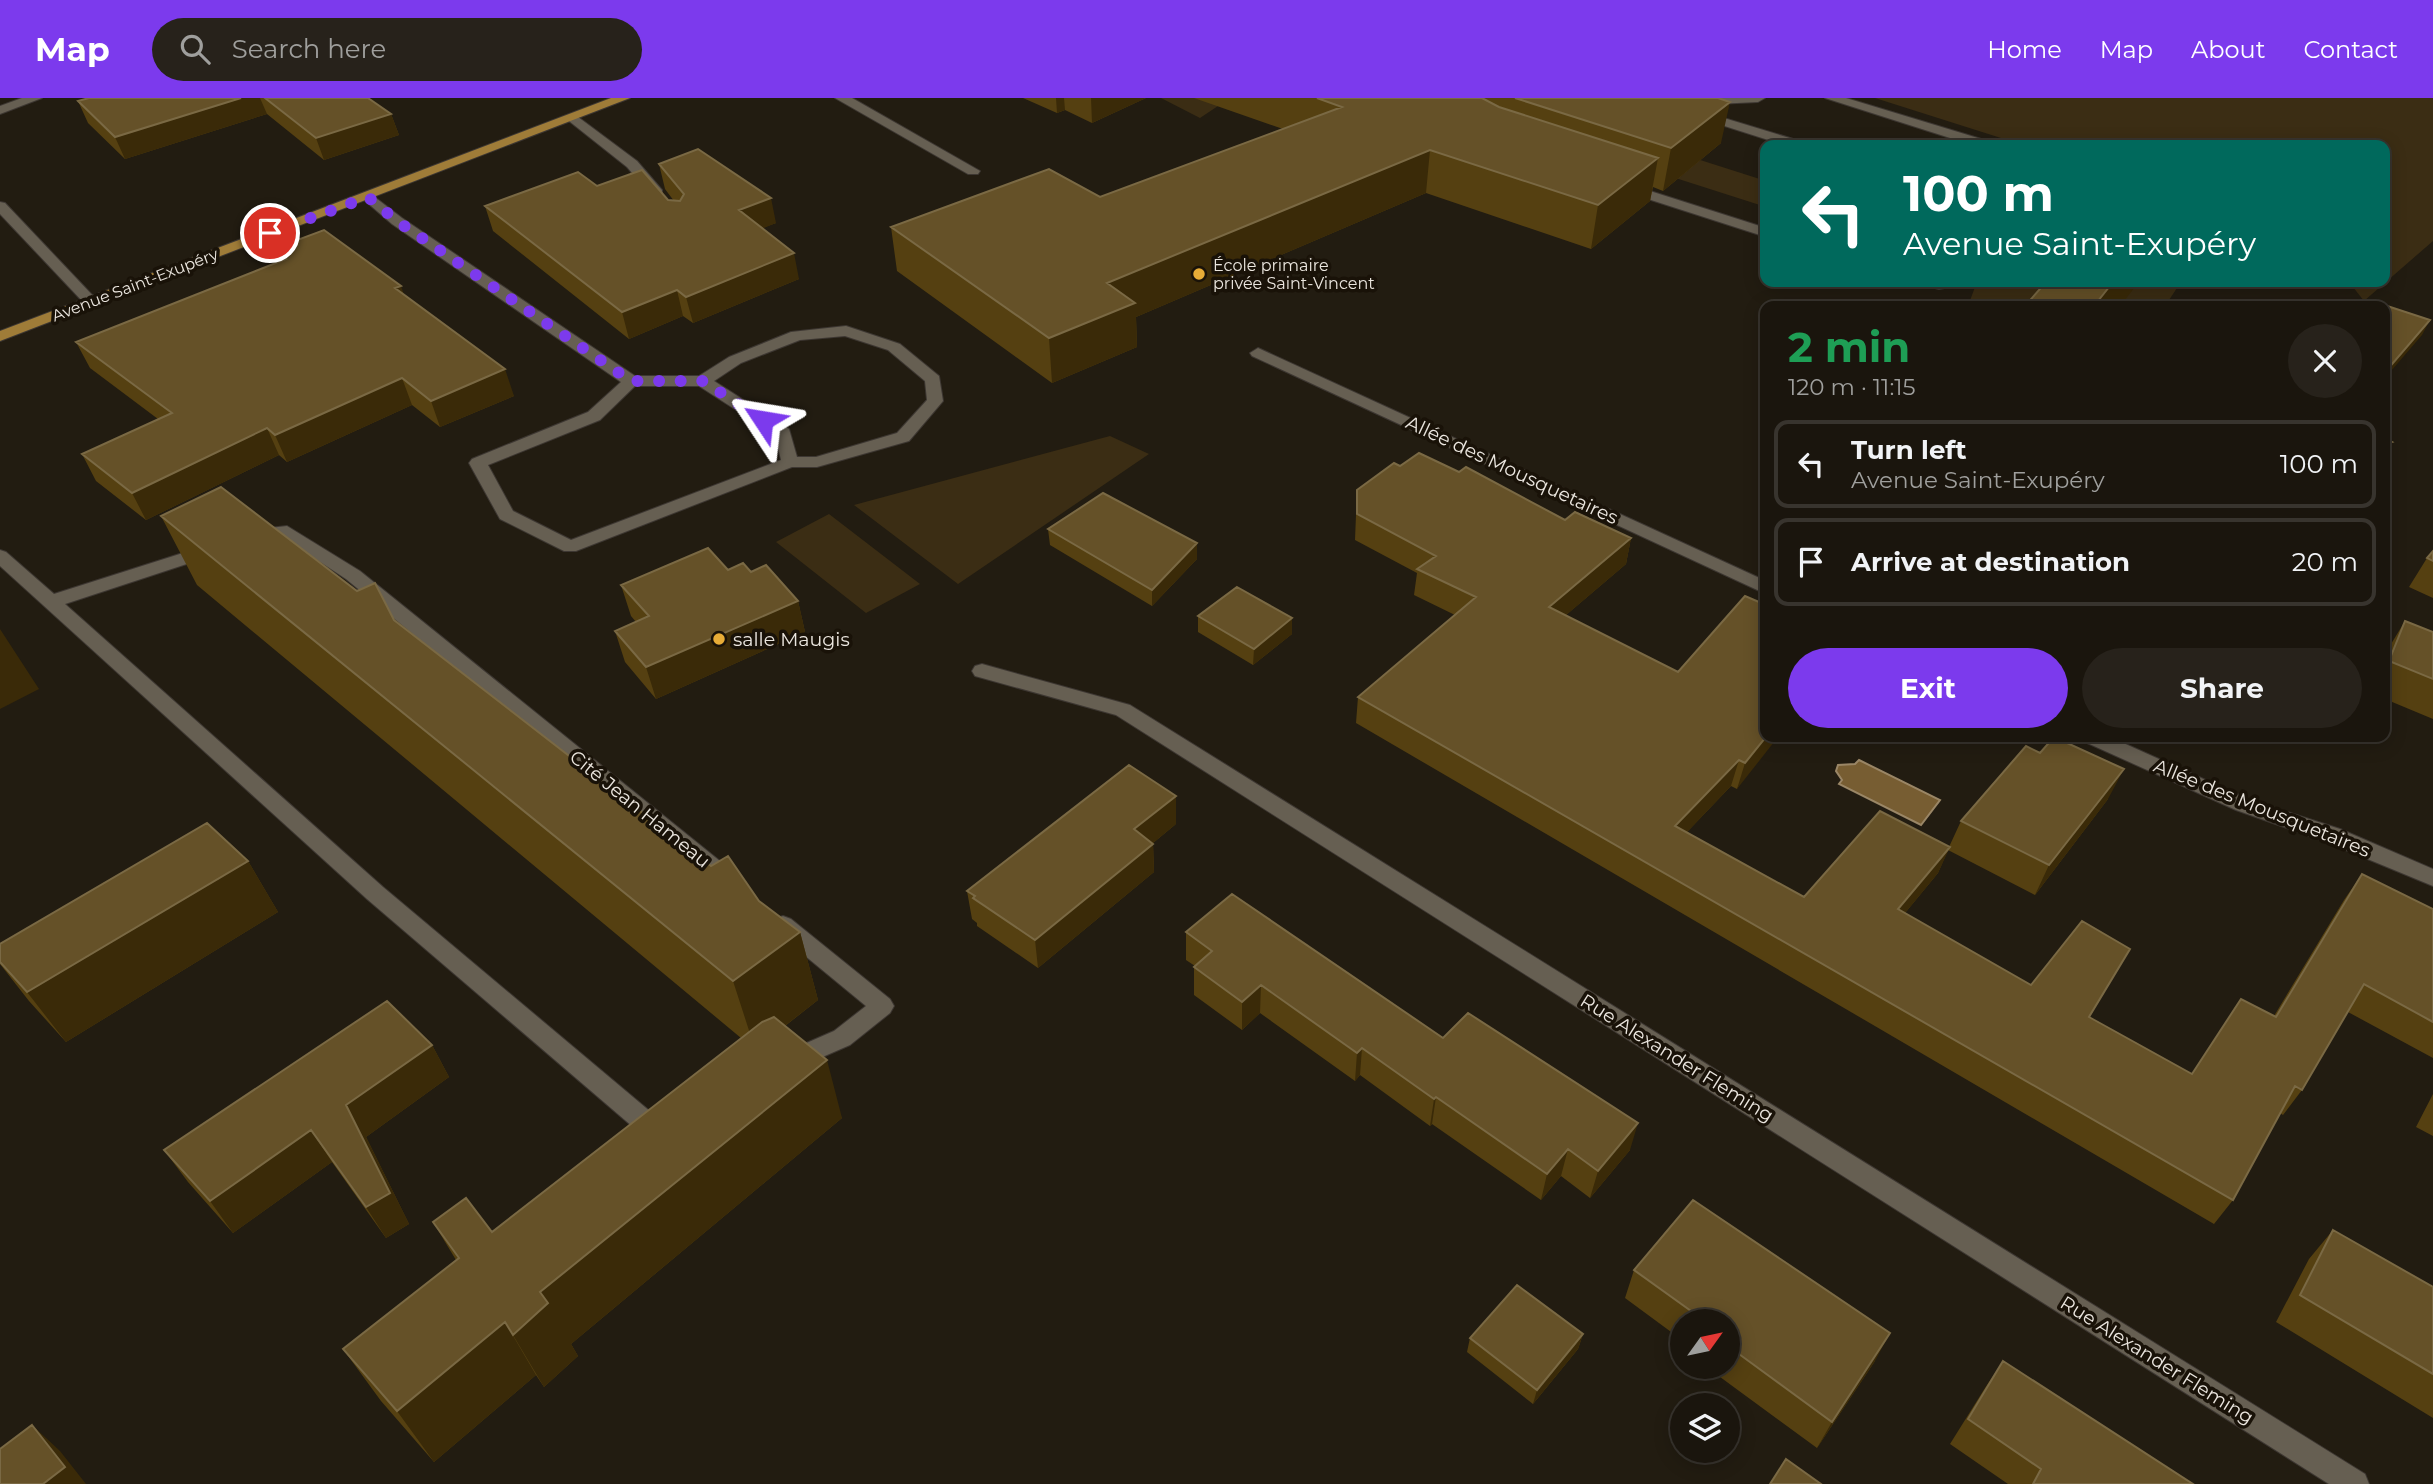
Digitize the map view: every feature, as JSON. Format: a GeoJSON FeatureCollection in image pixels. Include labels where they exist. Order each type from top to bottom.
{"type":"FeatureCollection","features":[{"type":"Feature","properties":{"kind":"main road","name":"Avenue Saint-Exupéry"},"geometry":{"type":"LineString","coordinates":[[0,336],[623,98]]}},
{"type":"Feature","properties":{"kind":"street"},"geometry":{"type":"LineString","coordinates":[[0,110],[35,98]]}},
{"type":"Feature","properties":{"kind":"street"},"geometry":{"type":"LineString","coordinates":[[842,98],[973,171]]}},
{"type":"Feature","properties":{"kind":"street"},"geometry":{"type":"LineString","coordinates":[[1644,98],[1782,140]]}},
{"type":"Feature","properties":{"kind":"street"},"geometry":{"type":"LineString","coordinates":[[1667,105],[1758,98]]}},
{"type":"Feature","properties":{"kind":"street"},"geometry":{"type":"LineString","coordinates":[[1832,98],[1970,140]]}},
{"type":"Feature","properties":{"kind":"street"},"geometry":{"type":"LineString","coordinates":[[574,118],[632,164],[664,202]]}},
{"type":"Feature","properties":{"kind":"street"},"geometry":{"type":"LineString","coordinates":[[1615,184],[1760,231]]}},
{"type":"Feature","properties":{"kind":"street"},"geometry":{"type":"LineString","coordinates":[[368,197],[397,221],[631,381],[703,381],[783,433],[790,462]]}},
{"type":"Feature","properties":{"kind":"street"},"geometry":{"type":"LineString","coordinates":[[0,206],[90,301]]}},
{"type":"Feature","properties":{"kind":"street"},"geometry":{"type":"LineString","coordinates":[[631,381],[594,416],[478,463],[506,515],[570,547],[790,462],[817,462],[902,437],[935,401],[933,379],[894,347],[846,331],[797,335],[735,360],[703,381]]}},
{"type":"Feature","properties":{"kind":"street","name":"Allée des Mousquetaires"},"geometry":{"type":"LineString","coordinates":[[1258,353],[1760,585]]}},
{"type":"Feature","properties":{"kind":"street","name":"Cité Jean Hameau"},"geometry":{"type":"LineString","coordinates":[[51,602],[262,533],[287,532],[353,575],[741,892]]}},
{"type":"Feature","properties":{"kind":"street"},"geometry":{"type":"LineString","coordinates":[[0,556],[374,893],[649,1126],[685,1109]]}},
{"type":"Feature","properties":{"kind":"street","name":"Rue Alexander Fleming"},"geometry":{"type":"LineString","coordinates":[[982,671],[1123,710],[2354,1484]]}},
{"type":"Feature","properties":{"kind":"street","name":"Allée des Mousquetaires"},"geometry":{"type":"LineString","coordinates":[[2103,742],[2243,804],[2332,835],[2433,878]]}},
{"type":"Feature","properties":{"kind":"street"},"geometry":{"type":"LineString","coordinates":[[763,909],[882,1006],[842,1038],[769,1071]]}},
{"type":"Feature","properties":{"kind":"shaded area"},"geometry":{"type":"Polygon","coordinates":[[[1161,98],[1230,98],[1200,118],[1161,98]]]}},
{"type":"Feature","properties":{"kind":"shaded area"},"geometry":{"type":"Polygon","coordinates":[[[1506,98],[1760,179],[1760,205],[1613,158],[1506,98]]]}},
{"type":"Feature","properties":{"kind":"shaded area"},"geometry":{"type":"Polygon","coordinates":[[[1875,98],[2433,98],[2433,241],[2390,278],[2390,140],[2007,140],[1875,98]]]}},
{"type":"Feature","properties":{"kind":"shaded area"},"geometry":{"type":"Polygon","coordinates":[[[1975,287],[2178,287],[2168,301],[1970,301],[1975,287]]]}},
{"type":"Feature","properties":{"kind":"shaded area"},"geometry":{"type":"Polygon","coordinates":[[[2353,287],[2380,287],[2364,301],[2353,287]]]}},
{"type":"Feature","properties":{"kind":"shaded area"},"geometry":{"type":"Polygon","coordinates":[[[1110,436],[1149,454],[958,584],[854,505],[1110,436]]]}},
{"type":"Feature","properties":{"kind":"shaded area"},"geometry":{"type":"Polygon","coordinates":[[[829,514],[920,584],[866,613],[776,542],[829,514]]]}},
{"type":"Feature","properties":{"kind":"shaded area"},"geometry":{"type":"Polygon","coordinates":[[[1859,760],[1940,800],[1921,825],[1839,784],[1842,780],[1836,771],[1838,765],[1855,764],[1859,760]]]}},
{"type":"Feature","properties":{"kind":"building"},"geometry":{"type":"Polygon","coordinates":[[[89,98],[241,98],[115,137],[78,101],[89,98]]]}},
{"type":"Feature","properties":{"kind":"building"},"geometry":{"type":"Polygon","coordinates":[[[265,98],[368,98],[391,114],[316,138],[265,98]]]}},
{"type":"Feature","properties":{"kind":"building"},"geometry":{"type":"Polygon","coordinates":[[[1317,98],[1482,98],[1499,107],[1658,158],[1598,205],[1430,150],[1107,283],[1135,303],[1049,338],[891,227],[1049,169],[1100,197],[1342,107],[1317,98]]]}},
{"type":"Feature","properties":{"kind":"building"},"geometry":{"type":"Polygon","coordinates":[[[1515,98],[1718,98],[1730,102],[1671,148],[1515,98]]]}},
{"type":"Feature","properties":{"kind":"building"},"geometry":{"type":"Polygon","coordinates":[[[698,149],[771,198],[739,210],[794,253],[686,297],[677,290],[622,312],[485,206],[578,172],[597,186],[642,170],[668,200],[680,201],[684,194],[659,164],[698,149]]]}},
{"type":"Feature","properties":{"kind":"building"},"geometry":{"type":"Polygon","coordinates":[[[324,230],[401,286],[395,288],[505,369],[431,401],[402,378],[275,435],[267,428],[132,493],[82,454],[172,413],[76,342],[286,259],[273,249],[324,230]]]}},
{"type":"Feature","properties":{"kind":"building"},"geometry":{"type":"Polygon","coordinates":[[[2042,287],[2109,287],[2098,301],[2029,301],[2042,287]]]}},
{"type":"Feature","properties":{"kind":"building"},"geometry":{"type":"Polygon","coordinates":[[[2390,307],[2430,320],[2390,367],[2390,307]]]}},
{"type":"Feature","properties":{"kind":"building"},"geometry":{"type":"Polygon","coordinates":[[[1419,453],[1459,472],[1466,467],[1565,520],[1575,512],[1631,538],[1549,607],[1678,672],[1745,596],[1760,602],[1762,742],[1745,763],[1739,760],[1675,826],[1804,897],[1880,811],[1950,847],[1898,909],[2031,985],[2082,921],[2130,949],[2089,1017],[2192,1074],[2241,999],[2276,1017],[2362,874],[2433,909],[2433,1022],[2364,984],[2302,1090],[2295,1086],[2233,1200],[1358,697],[1476,597],[1417,569],[1436,556],[1357,514],[1357,490],[1394,463],[1400,466],[1419,453]]]}},
{"type":"Feature","properties":{"kind":"building"},"geometry":{"type":"Polygon","coordinates":[[[221,487],[357,591],[375,583],[394,620],[711,866],[728,856],[759,901],[800,932],[733,981],[161,516],[221,487]]]}},
{"type":"Feature","properties":{"kind":"building"},"geometry":{"type":"Polygon","coordinates":[[[1103,493],[1197,543],[1152,590],[1048,529],[1103,493]]]}},
{"type":"Feature","properties":{"kind":"building"},"geometry":{"type":"Polygon","coordinates":[[[708,548],[728,570],[743,563],[751,572],[766,565],[798,601],[646,667],[615,631],[649,616],[621,585],[708,548]]]}},
{"type":"Feature","properties":{"kind":"building"},"geometry":{"type":"Polygon","coordinates":[[[1237,587],[1292,618],[1254,649],[1198,616],[1237,587]]]}},
{"type":"Feature","properties":{"kind":"building"},"geometry":{"type":"Polygon","coordinates":[[[2405,621],[2433,632],[2433,679],[2390,661],[2405,621]]]}},
{"type":"Feature","properties":{"kind":"building"},"geometry":{"type":"Polygon","coordinates":[[[2050,742],[2065,742],[2124,769],[2049,865],[1961,821],[2026,746],[2040,753],[2050,742]]]}},
{"type":"Feature","properties":{"kind":"building"},"geometry":{"type":"Polygon","coordinates":[[[1129,765],[1176,796],[1134,829],[1153,844],[1035,940],[973,898],[975,896],[967,891],[1129,765]]]}},
{"type":"Feature","properties":{"kind":"building"},"geometry":{"type":"Polygon","coordinates":[[[207,823],[248,861],[27,992],[0,962],[0,944],[207,823]]]}},
{"type":"Feature","properties":{"kind":"building"},"geometry":{"type":"Polygon","coordinates":[[[1232,894],[1443,1038],[1468,1013],[1638,1123],[1598,1171],[1568,1149],[1547,1174],[1362,1048],[1357,1053],[1261,985],[1242,1002],[1194,967],[1212,951],[1186,932],[1232,894]]]}},
{"type":"Feature","properties":{"kind":"building"},"geometry":{"type":"Polygon","coordinates":[[[387,1001],[432,1045],[346,1105],[390,1193],[366,1207],[311,1130],[210,1201],[164,1150],[387,1001]]]}},
{"type":"Feature","properties":{"kind":"building"},"geometry":{"type":"Polygon","coordinates":[[[774,1017],[827,1060],[540,1292],[548,1303],[513,1335],[505,1322],[397,1411],[343,1349],[459,1258],[433,1222],[466,1198],[492,1232],[762,1022],[774,1017]]]}},
{"type":"Feature","properties":{"kind":"building"},"geometry":{"type":"Polygon","coordinates":[[[1693,1200],[1890,1333],[1832,1422],[1740,1355],[1740,1309],[1688,1309],[1634,1270],[1693,1200]]]}},
{"type":"Feature","properties":{"kind":"building"},"geometry":{"type":"Polygon","coordinates":[[[2333,1230],[2433,1287],[2433,1374],[2300,1295],[2333,1230]]]}},
{"type":"Feature","properties":{"kind":"building"},"geometry":{"type":"Polygon","coordinates":[[[1517,1285],[1583,1334],[1537,1390],[1470,1338],[1517,1285]]]}},
{"type":"Feature","properties":{"kind":"building"},"geometry":{"type":"Polygon","coordinates":[[[2003,1361],[2193,1484],[2033,1484],[2041,1469],[1968,1419],[2003,1361]]]}},
{"type":"Feature","properties":{"kind":"building"},"geometry":{"type":"Polygon","coordinates":[[[32,1425],[65,1467],[43,1484],[0,1484],[0,1449],[32,1425]]]}},
{"type":"Feature","properties":{"kind":"building"},"geometry":{"type":"Polygon","coordinates":[[[1786,1459],[1821,1484],[1770,1484],[1786,1459]]]}},
{"type":"Feature","properties":{"kind":"place","name":"École primaire privée Saint-Vincent"},"geometry":{"type":"Point","coordinates":[1199,274]}},
{"type":"Feature","properties":{"kind":"place","name":"salle Maugis"},"geometry":{"type":"Point","coordinates":[719,639]}},
{"type":"Feature","properties":{"kind":"route"},"geometry":{"type":"LineString","coordinates":[[270,233],[368,197],[397,221],[631,381],[703,381],[763,420]]}}]}
